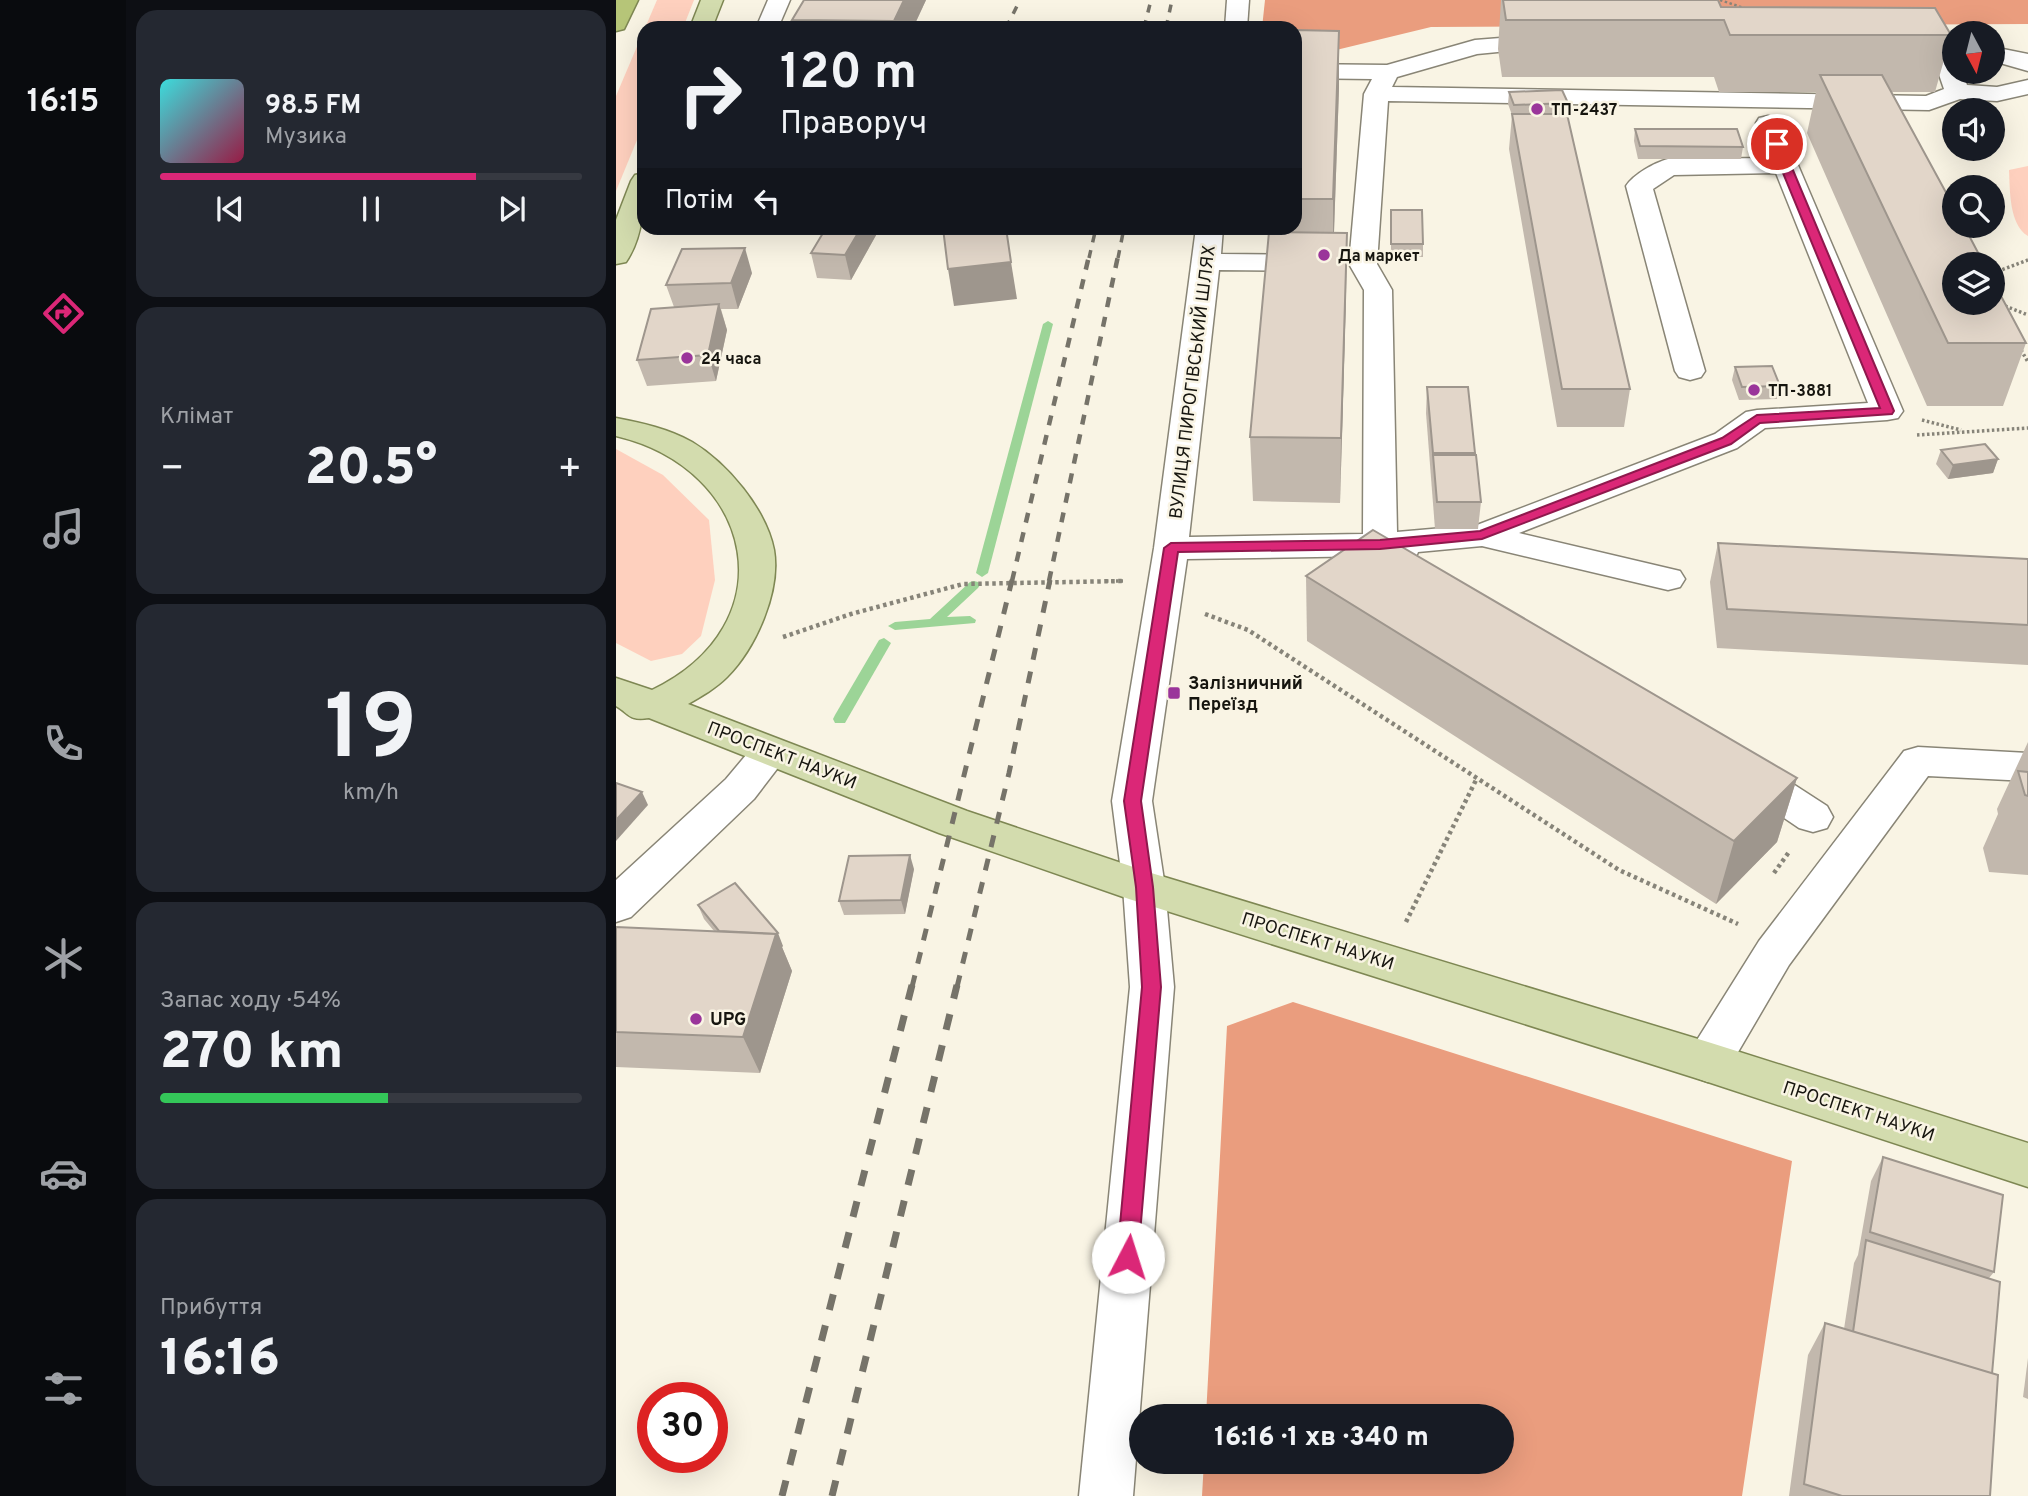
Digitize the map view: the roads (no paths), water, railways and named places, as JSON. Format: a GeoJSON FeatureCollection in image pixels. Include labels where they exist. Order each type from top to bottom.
{"type":"FeatureCollection","features":[{"type":"Feature","properties":{"kind":"highway"},"geometry":{"type":"LineString","coordinates":[[616,24],[627,0]]}},
{"type":"Feature","properties":{"kind":"main road"},"geometry":{"type":"LineString","coordinates":[[704,21],[712,0]]}},
{"type":"Feature","properties":{"kind":"main road"},"geometry":{"type":"LineString","coordinates":[[616,257],[637,215]]}},
{"type":"Feature","properties":{"kind":"main road"},"geometry":{"type":"LineString","coordinates":[[616,427],[644,434],[682,450],[722,485],[742,514],[757,550],[754,597],[726,657],[706,676],[657,706],[616,707]]}},
{"type":"Feature","properties":{"kind":"main road","name":"ПРОСПЕКТ НАУКИ"},"geometry":{"type":"LineString","coordinates":[[616,691],[953,822],[1144,887],[1708,1062],[2028,1165]]}},
{"type":"Feature","properties":{"kind":"street"},"geometry":{"type":"LineString","coordinates":[[770,21],[779,0]]}},
{"type":"Feature","properties":{"kind":"street"},"geometry":{"type":"LineString","coordinates":[[1236,21],[1238,0]]}},
{"type":"Feature","properties":{"kind":"street"},"geometry":{"type":"LineString","coordinates":[[1382,83],[1475,47],[1570,40]]}},
{"type":"Feature","properties":{"kind":"street"},"geometry":{"type":"LineString","coordinates":[[1872,46],[1942,51]]}},
{"type":"Feature","properties":{"kind":"street"},"geometry":{"type":"LineString","coordinates":[[2006,57],[2025,61]]}},
{"type":"Feature","properties":{"kind":"street"},"geometry":{"type":"LineString","coordinates":[[1302,72],[1382,83],[1930,103],[1957,92],[1997,94],[2028,87]]}},
{"type":"Feature","properties":{"kind":"street"},"geometry":{"type":"LineString","coordinates":[[1380,545],[1378,290],[1363,264],[1382,83]]}},
{"type":"Feature","properties":{"kind":"street"},"geometry":{"type":"LineString","coordinates":[[1955,84],[1957,92]]}},
{"type":"Feature","properties":{"kind":"street"},"geometry":{"type":"LineString","coordinates":[[1167,575],[1380,545],[1482,535],[1726,441],[1757,419],[1888,411],[1768,123]]}},
{"type":"Feature","properties":{"kind":"street"},"geometry":{"type":"LineString","coordinates":[[1690,371],[1639,186],[1668,167],[1785,165]]}},
{"type":"Feature","properties":{"kind":"street","name":"ВУЛИЦЯ ПИРОГІВСЬКИЙ ШЛЯХ"},"geometry":{"type":"LineString","coordinates":[[1106,1496],[1152,987],[1144,887],[1132,801],[1167,575],[1209,235]]}},
{"type":"Feature","properties":{"kind":"street"},"geometry":{"type":"LineString","coordinates":[[1206,262],[1363,264]]}},
{"type":"Feature","properties":{"kind":"street"},"geometry":{"type":"LineString","coordinates":[[1482,535],[1668,579]]}},
{"type":"Feature","properties":{"kind":"street"},"geometry":{"type":"LineString","coordinates":[[1380,545],[1436,571]]}},
{"type":"Feature","properties":{"kind":"street"},"geometry":{"type":"LineString","coordinates":[[616,905],[740,789],[771,752]]}},
{"type":"Feature","properties":{"kind":"street"},"geometry":{"type":"LineString","coordinates":[[1722,757],[1814,817]]}},
{"type":"Feature","properties":{"kind":"street"},"geometry":{"type":"LineString","coordinates":[[1708,1062],[1774,953],[1919,761],[2028,767]]}},
{"type":"Feature","properties":{"kind":"waterway"},"geometry":{"type":"LineString","coordinates":[[982,573],[1048,324]]}},
{"type":"Feature","properties":{"kind":"waterway"},"geometry":{"type":"LineString","coordinates":[[936,620],[974,585]]}},
{"type":"Feature","properties":{"kind":"waterway"},"geometry":{"type":"LineString","coordinates":[[895,626],[970,620]]}},
{"type":"Feature","properties":{"kind":"waterway"},"geometry":{"type":"LineString","coordinates":[[840,719],[884,643]]}},
{"type":"Feature","properties":{"kind":"railway"},"geometry":{"type":"LineString","coordinates":[[1010,21],[1020,0]]}},
{"type":"Feature","properties":{"kind":"railway"},"geometry":{"type":"LineString","coordinates":[[1146,21],[1151,0]]}},
{"type":"Feature","properties":{"kind":"railway"},"geometry":{"type":"LineString","coordinates":[[1168,21],[1172,0]]}},
{"type":"Feature","properties":{"kind":"railway"},"geometry":{"type":"LineString","coordinates":[[1089,258],[1094,235]]}},
{"type":"Feature","properties":{"kind":"railway"},"geometry":{"type":"LineString","coordinates":[[1118,258],[1123,235]]}},
{"type":"Feature","properties":{"kind":"railway"},"geometry":{"type":"LineString","coordinates":[[1012,581],[1089,256]]}},
{"type":"Feature","properties":{"kind":"railway"},"geometry":{"type":"LineString","coordinates":[[1049,581],[1118,256]]}},
{"type":"Feature","properties":{"kind":"railway"},"geometry":{"type":"LineString","coordinates":[[912,987],[1012,580]]}},
{"type":"Feature","properties":{"kind":"railway"},"geometry":{"type":"LineString","coordinates":[[957,987],[1009,773],[1050,580]]}},
{"type":"Feature","properties":{"kind":"railway"},"geometry":{"type":"LineString","coordinates":[[782,1496],[912,985]]}},
{"type":"Feature","properties":{"kind":"railway"},"geometry":{"type":"LineString","coordinates":[[832,1496],[957,985]]}},
{"type":"Feature","properties":{"kind":"place","name":"ТП-2437"},"geometry":{"type":"Point","coordinates":[1537,109]}},
{"type":"Feature","properties":{"kind":"place","name":"Да маркет"},"geometry":{"type":"Point","coordinates":[1324,255]}},
{"type":"Feature","properties":{"kind":"place","name":"24 часа"},"geometry":{"type":"Point","coordinates":[687,358]}},
{"type":"Feature","properties":{"kind":"place","name":"ТП-3881"},"geometry":{"type":"Point","coordinates":[1754,390]}},
{"type":"Feature","properties":{"kind":"place","name":"Залізничний Переїзд"},"geometry":{"type":"Point","coordinates":[1174,693]}},
{"type":"Feature","properties":{"kind":"place","name":"UPG"},"geometry":{"type":"Point","coordinates":[696,1019]}}]}
